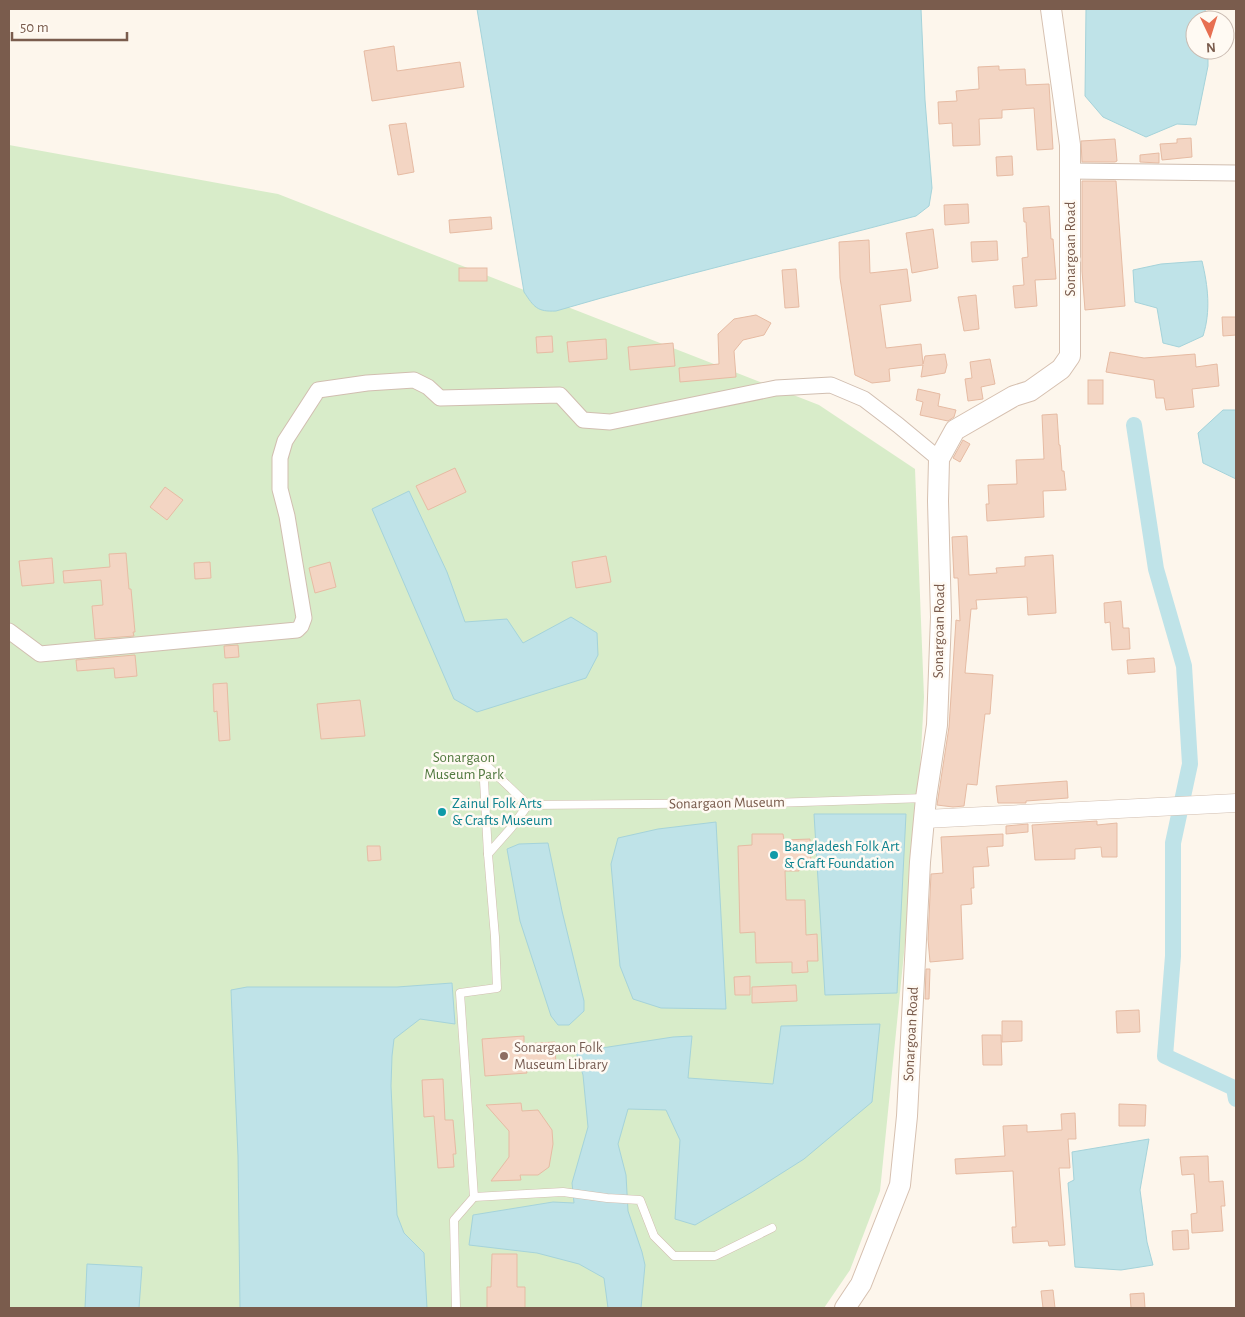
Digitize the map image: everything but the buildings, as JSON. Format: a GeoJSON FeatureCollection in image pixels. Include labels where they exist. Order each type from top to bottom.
{"type":"FeatureCollection","features":[{"type":"Feature","properties":{"kind":"main road","name":"Sonargoan Road"},"geometry":{"type":"LineString","coordinates":[[844,1308],[861,1284],[900,1185],[907,1116],[920,862],[926,798],[937,725],[941,617],[938,459],[955,430],[1014,396],[1030,392],[1061,369],[1070,356],[1070,145],[1051,9]]}},
{"type":"Feature","properties":{"kind":"street"},"geometry":{"type":"LineString","coordinates":[[1070,171],[1236,173]]}},
{"type":"Feature","properties":{"kind":"street"},"geometry":{"type":"LineString","coordinates":[[9,631],[40,654],[297,630],[304,618],[287,516],[280,489],[280,458],[285,440],[318,390],[366,383],[414,380],[428,387],[440,398],[560,395],[583,420],[610,422],[776,388],[831,385],[864,399],[938,459]]}},
{"type":"Feature","properties":{"kind":"street"},"geometry":{"type":"LineString","coordinates":[[925,820],[1236,803]]}},
{"type":"Feature","properties":{"kind":"lane"},"geometry":{"type":"LineString","coordinates":[[456,1308],[454,1220],[474,1197],[460,993],[497,988],[495,937],[488,854],[483,762],[528,805],[488,854]]}},
{"type":"Feature","properties":{"kind":"lane","name":"Sonargaon Museum"},"geometry":{"type":"LineString","coordinates":[[528,805],[771,803],[926,798]]}},
{"type":"Feature","properties":{"kind":"lane"},"geometry":{"type":"LineString","coordinates":[[474,1197],[563,1192],[640,1200],[654,1236],[674,1256],[715,1256],[772,1228]]}},
{"type":"Feature","properties":{"kind":"green space","name":"Sonargaon Museum Park"},"geometry":{"type":"Polygon","coordinates":[[[9,145],[278,194],[819,405],[915,469],[924,697],[917,824],[880,1191],[850,1270],[824,1308],[9,1308],[9,145]]]}},
{"type":"Feature","properties":{"kind":"water"},"geometry":{"type":"Polygon","coordinates":[[[477,9],[921,9],[925,100],[932,188],[929,206],[916,216],[556,311],[544,311],[534,305],[524,292],[477,9]]]}},
{"type":"Feature","properties":{"kind":"water"},"geometry":{"type":"Polygon","coordinates":[[[1086,9],[1205,9],[1185,10],[1185,60],[1208,60],[1196,125],[1177,124],[1146,137],[1103,117],[1085,96],[1086,9]]]}},
{"type":"Feature","properties":{"kind":"water"},"geometry":{"type":"Polygon","coordinates":[[[1202,261],[1208,298],[1206,327],[1203,336],[1179,347],[1163,343],[1157,308],[1135,302],[1133,270],[1161,264],[1202,261]]]}},
{"type":"Feature","properties":{"kind":"water"},"geometry":{"type":"Polygon","coordinates":[[[1223,410],[1236,410],[1236,479],[1203,463],[1198,433],[1223,410]]]}},
{"type":"Feature","properties":{"kind":"water"},"geometry":{"type":"Polygon","coordinates":[[[409,491],[447,572],[465,622],[507,619],[523,643],[571,617],[597,633],[598,655],[586,678],[477,712],[454,699],[372,509],[409,491]]]}},
{"type":"Feature","properties":{"kind":"water"},"geometry":{"type":"Polygon","coordinates":[[[814,814],[906,814],[897,993],[825,995],[814,814]]]}},
{"type":"Feature","properties":{"kind":"water"},"geometry":{"type":"Polygon","coordinates":[[[716,822],[726,1009],[661,1008],[633,999],[620,966],[611,864],[618,838],[658,829],[716,822]]]}},
{"type":"Feature","properties":{"kind":"water"},"geometry":{"type":"Polygon","coordinates":[[[548,843],[584,1001],[584,1011],[569,1025],[558,1025],[551,1016],[520,921],[507,849],[519,844],[548,843]]]}},
{"type":"Feature","properties":{"kind":"water"},"geometry":{"type":"Polygon","coordinates":[[[452,983],[455,1024],[420,1019],[394,1039],[392,1056],[391,1086],[397,1215],[404,1233],[424,1253],[427,1308],[240,1308],[238,1156],[231,990],[247,987],[397,987],[452,983]]]}},
{"type":"Feature","properties":{"kind":"water"},"geometry":{"type":"Polygon","coordinates":[[[880,1024],[872,1102],[804,1159],[695,1225],[675,1219],[680,1140],[666,1110],[628,1109],[618,1144],[626,1175],[628,1211],[645,1265],[641,1308],[608,1308],[604,1278],[579,1264],[537,1253],[469,1245],[473,1215],[553,1202],[574,1203],[572,1183],[588,1127],[583,1075],[576,1052],[673,1037],[692,1036],[688,1078],[773,1084],[781,1026],[880,1024]]]}},
{"type":"Feature","properties":{"kind":"water"},"geometry":{"type":"Polygon","coordinates":[[[1149,1139],[1140,1190],[1147,1242],[1153,1265],[1121,1270],[1075,1267],[1068,1183],[1074,1180],[1072,1152],[1149,1139]]]}},
{"type":"Feature","properties":{"kind":"water"},"geometry":{"type":"Polygon","coordinates":[[[87,1264],[142,1267],[139,1308],[85,1308],[87,1264]]]}},
{"type":"Feature","properties":{"kind":"waterway"},"geometry":{"type":"LineString","coordinates":[[1134,425],[1156,569],[1184,666],[1190,764],[1173,843],[1173,956],[1165,1056],[1234,1088],[1236,1099]]}},
{"type":"Feature","properties":{"kind":"place","name":"Zainul Folk Arts & Crafts Museum"},"geometry":{"type":"Point","coordinates":[442,812]}},
{"type":"Feature","properties":{"kind":"place","name":"Bangladesh Folk Art & Craft Foundation"},"geometry":{"type":"Point","coordinates":[774,855]}},
{"type":"Feature","properties":{"kind":"place","name":"Sonargaon Folk Museum Library"},"geometry":{"type":"Point","coordinates":[504,1056]}}]}
